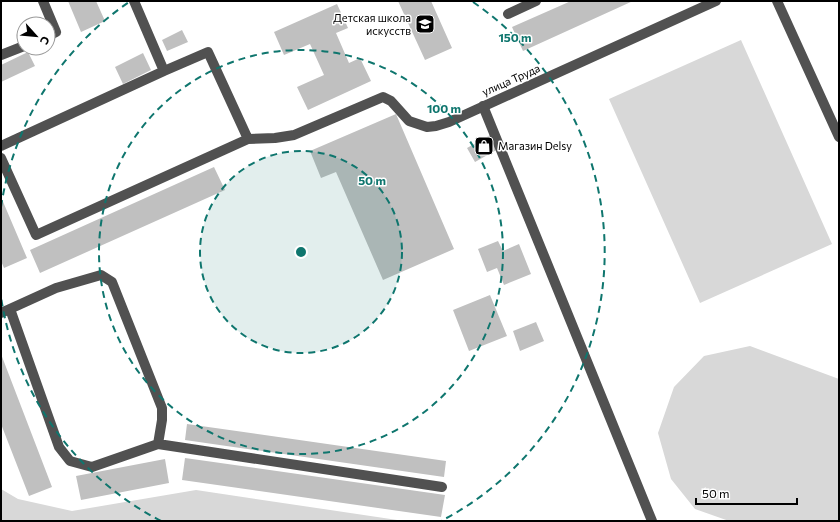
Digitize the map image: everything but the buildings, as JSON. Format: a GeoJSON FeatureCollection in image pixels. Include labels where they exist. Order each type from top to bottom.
{"type":"FeatureCollection","features":[{"type":"Feature","properties":{"kind":"street"},"geometry":{"type":"LineString","coordinates":[[42,1],[49,16]]}},
{"type":"Feature","properties":{"kind":"street"},"geometry":{"type":"LineString","coordinates":[[134,1],[164,71]]}},
{"type":"Feature","properties":{"kind":"street"},"geometry":{"type":"LineString","coordinates":[[508,14],[536,1]]}},
{"type":"Feature","properties":{"kind":"street","name":"улица Труда"},"geometry":{"type":"LineString","coordinates":[[248,139],[275,138],[294,135],[383,97],[391,101],[409,121],[427,127],[436,126],[449,122],[716,1]]}},
{"type":"Feature","properties":{"kind":"street"},"geometry":{"type":"LineString","coordinates":[[777,1],[839,137]]}},
{"type":"Feature","properties":{"kind":"street"},"geometry":{"type":"LineString","coordinates":[[1,55],[16,49]]}},
{"type":"Feature","properties":{"kind":"street"},"geometry":{"type":"LineString","coordinates":[[1,146],[208,52],[248,139],[36,235],[1,158]]}},
{"type":"Feature","properties":{"kind":"street"},"geometry":{"type":"LineString","coordinates":[[483,106],[652,521]]}},
{"type":"Feature","properties":{"kind":"street"},"geometry":{"type":"LineString","coordinates":[[158,444],[162,420],[162,408],[112,282],[101,275],[56,288],[5,311],[59,447],[70,461],[92,466],[158,444],[442,487]]}},
{"type":"Feature","properties":{"kind":"shaded area"},"geometry":{"type":"Polygon","coordinates":[[[741,40],[832,244],[700,303],[609,99],[741,40]]]}},
{"type":"Feature","properties":{"kind":"shaded area"},"geometry":{"type":"Polygon","coordinates":[[[750,346],[839,379],[839,521],[729,521],[695,509],[671,479],[658,433],[674,387],[704,356],[750,346]]]}},
{"type":"Feature","properties":{"kind":"shaded area"},"geometry":{"type":"Polygon","coordinates":[[[1,489],[18,499],[72,511],[196,490],[404,521],[1,521],[1,489]]]}},
{"type":"Feature","properties":{"kind":"place","name":"Детская школа искусств"},"geometry":{"type":"Point","coordinates":[425,24]}},
{"type":"Feature","properties":{"kind":"place","name":"Магазин Delsy"},"geometry":{"type":"Point","coordinates":[484,146]}}]}
